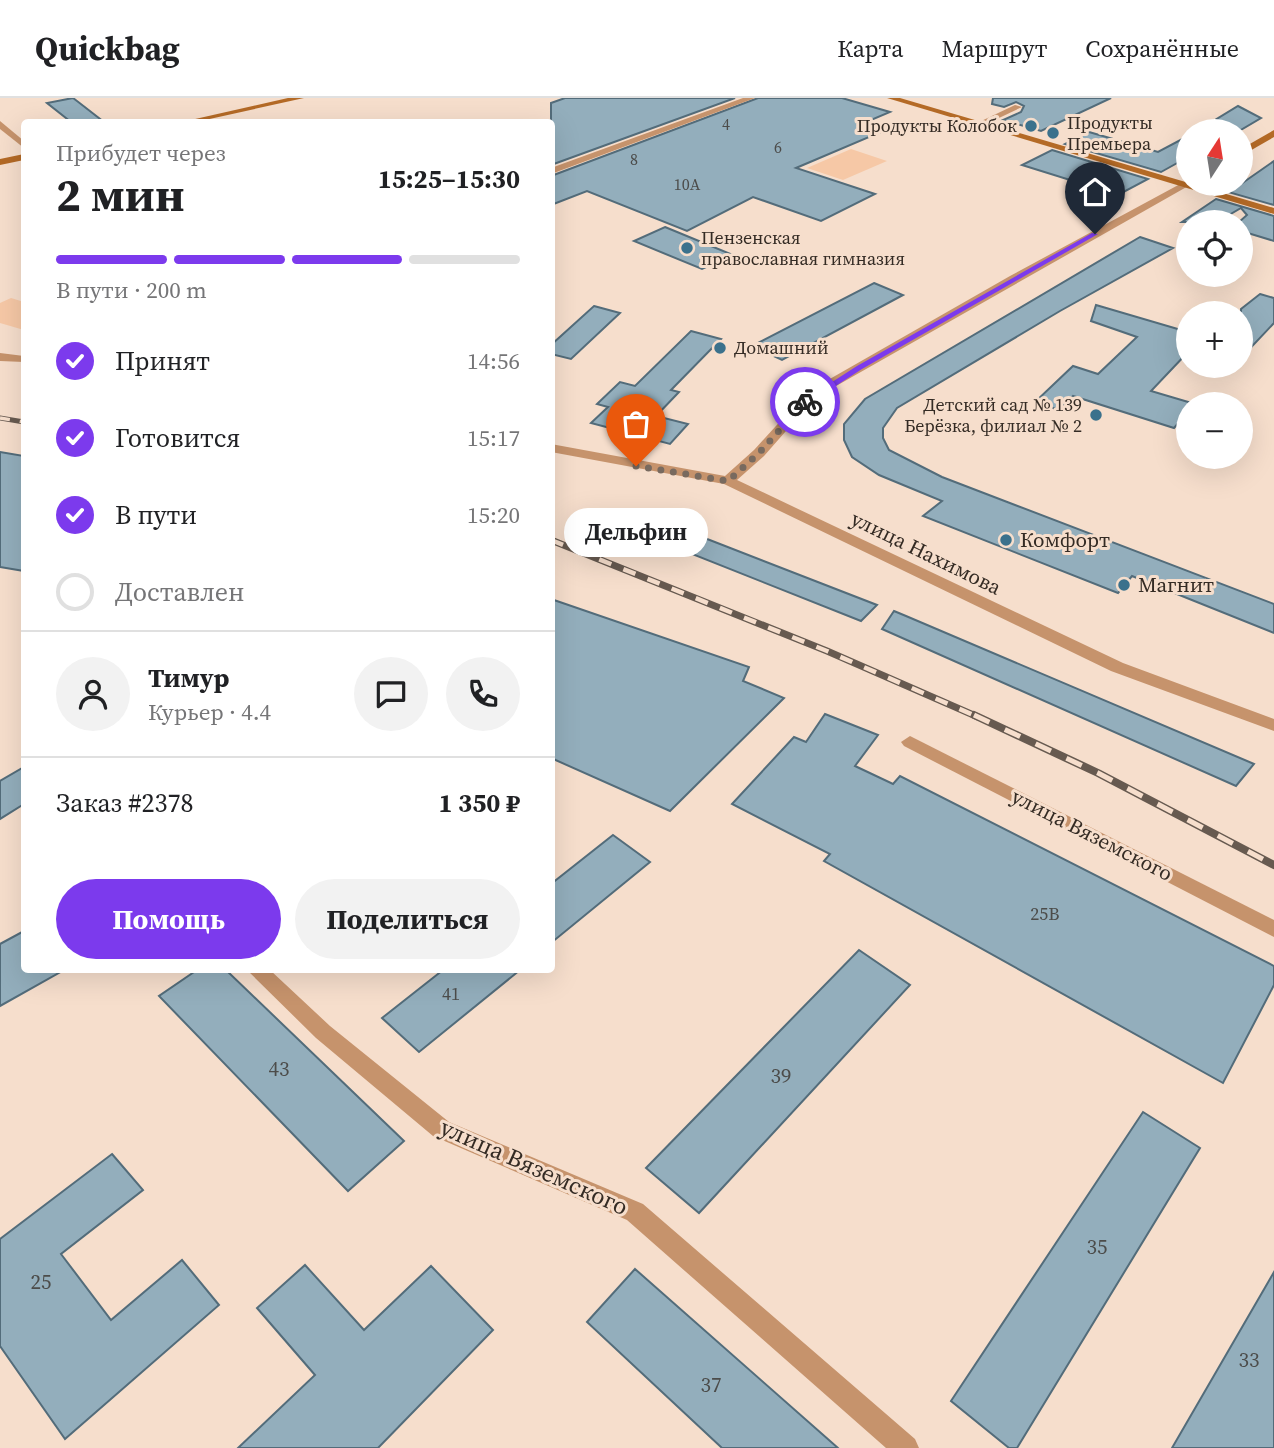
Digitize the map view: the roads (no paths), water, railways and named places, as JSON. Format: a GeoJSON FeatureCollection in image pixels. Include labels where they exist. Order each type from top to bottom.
{"type":"FeatureCollection","features":[{"type":"Feature","properties":{"kind":"main road"},"geometry":{"type":"LineString","coordinates":[[200,119],[300,98]]}},
{"type":"Feature","properties":{"kind":"main road"},"geometry":{"type":"LineString","coordinates":[[891,98],[1176,181]]}},
{"type":"Feature","properties":{"kind":"main road"},"geometry":{"type":"LineString","coordinates":[[1253,145],[1274,133]]}},
{"type":"Feature","properties":{"kind":"main road"},"geometry":{"type":"LineString","coordinates":[[0,162],[21,158]]}},
{"type":"Feature","properties":{"kind":"main road"},"geometry":{"type":"LineString","coordinates":[[1226,196],[1274,211]]}},
{"type":"Feature","properties":{"kind":"street"},"geometry":{"type":"LineString","coordinates":[[555,171],[751,98]]}},
{"type":"Feature","properties":{"kind":"street"},"geometry":{"type":"LineString","coordinates":[[979,124],[1018,107]]}},
{"type":"Feature","properties":{"kind":"street"},"geometry":{"type":"LineString","coordinates":[[0,124],[21,142]]}},
{"type":"Feature","properties":{"kind":"street"},"geometry":{"type":"LineString","coordinates":[[728,481],[759,453],[811,395],[1014,278],[1176,190]]}},
{"type":"Feature","properties":{"kind":"street"},"geometry":{"type":"LineString","coordinates":[[0,357],[21,359]]}},
{"type":"Feature","properties":{"kind":"street","name":"улица Нахимова"},"geometry":{"type":"LineString","coordinates":[[555,449],[728,481],[1117,667],[1274,725]]}},
{"type":"Feature","properties":{"kind":"street","name":"улица Вяземского"},"geometry":{"type":"LineString","coordinates":[[910,742],[1274,929]]}},
{"type":"Feature","properties":{"kind":"street","name":"улица Вяземского"},"geometry":{"type":"LineString","coordinates":[[260,973],[323,1032],[440,1129],[635,1212],[906,1448]]}},
{"type":"Feature","properties":{"kind":"railway"},"geometry":{"type":"LineString","coordinates":[[0,418],[21,422]]}},
{"type":"Feature","properties":{"kind":"railway"},"geometry":{"type":"LineString","coordinates":[[555,542],[827,651],[978,717]]}},
{"type":"Feature","properties":{"kind":"railway"},"geometry":{"type":"LineString","coordinates":[[974,715],[1098,773],[1274,865]]}},
{"type":"Feature","properties":{"kind":"place","name":"Продукты Колобок"},"geometry":{"type":"Point","coordinates":[1031,126]}},
{"type":"Feature","properties":{"kind":"place","name":"Продукты Премьера"},"geometry":{"type":"Point","coordinates":[1053,133]}},
{"type":"Feature","properties":{"kind":"place","name":"Пензенская православная гимназия"},"geometry":{"type":"Point","coordinates":[687,248]}},
{"type":"Feature","properties":{"kind":"place","name":"Домашний"},"geometry":{"type":"Point","coordinates":[720,348]}},
{"type":"Feature","properties":{"kind":"place","name":"Детский сад № 139 Берёзка, филиал № 2"},"geometry":{"type":"Point","coordinates":[1096,415]}},
{"type":"Feature","properties":{"kind":"place","name":"Дельфин"},"geometry":{"type":"Point","coordinates":[636,466]}},
{"type":"Feature","properties":{"kind":"place","name":"Комфорт"},"geometry":{"type":"Point","coordinates":[1006,540]}},
{"type":"Feature","properties":{"kind":"place","name":"Магнит"},"geometry":{"type":"Point","coordinates":[1124,585]}}]}
